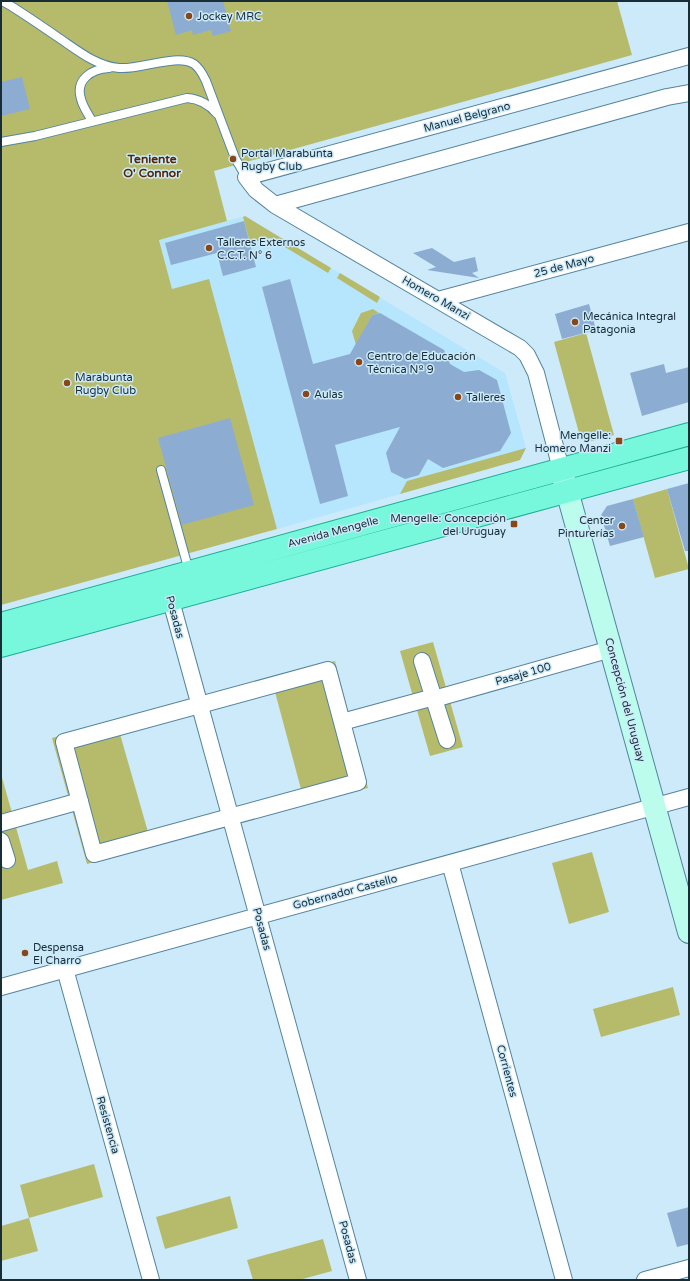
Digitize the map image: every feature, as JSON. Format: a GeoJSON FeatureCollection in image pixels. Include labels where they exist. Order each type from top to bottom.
{"type":"FeatureCollection","features":[{"type":"Feature","properties":{"kind":"main road","name":"Avenida Mengelle"},"geometry":{"type":"LineString","coordinates":[[1,624],[689,434]]}},
{"type":"Feature","properties":{"kind":"main road","name":"Avenida Mengelle"},"geometry":{"type":"LineString","coordinates":[[1,646],[689,458]]}},
{"type":"Feature","properties":{"kind":"street","name":"Manuel Belgrano"},"geometry":{"type":"LineString","coordinates":[[246,177],[689,56]]}},
{"type":"Feature","properties":{"kind":"street"},"geometry":{"type":"LineString","coordinates":[[275,205],[667,97],[689,93]]}},
{"type":"Feature","properties":{"kind":"street","name":"Homero Manzi"},"geometry":{"type":"LineString","coordinates":[[246,177],[256,190],[275,205],[512,343],[527,355],[536,373],[561,469]]}},
{"type":"Feature","properties":{"kind":"street","name":"25 de Mayo"},"geometry":{"type":"LineString","coordinates":[[438,300],[689,232]]}},
{"type":"Feature","properties":{"kind":"street","name":"Concepción del Uruguay"},"geometry":{"type":"LineString","coordinates":[[561,469],[689,932]]}},
{"type":"Feature","properties":{"kind":"street","name":"Posadas"},"geometry":{"type":"LineString","coordinates":[[165,579],[358,1280]]}},
{"type":"Feature","properties":{"kind":"street","name":"Pasaje 100"},"geometry":{"type":"LineString","coordinates":[[342,722],[611,649]]}},
{"type":"Feature","properties":{"kind":"street"},"geometry":{"type":"LineString","coordinates":[[422,661],[447,740]]}},
{"type":"Feature","properties":{"kind":"street"},"geometry":{"type":"LineString","coordinates":[[328,670],[358,782],[94,854],[64,742],[200,705],[328,670]]}},
{"type":"Feature","properties":{"kind":"street","name":"Gobernador Castello"},"geometry":{"type":"LineString","coordinates":[[1,987],[689,797]]}},
{"type":"Feature","properties":{"kind":"street"},"geometry":{"type":"LineString","coordinates":[[1,823],[80,801]]}},
{"type":"Feature","properties":{"kind":"street"},"geometry":{"type":"LineString","coordinates":[[1,841],[7,860]]}},
{"type":"Feature","properties":{"kind":"street","name":"Corrientes"},"geometry":{"type":"LineString","coordinates":[[450,863],[564,1280]]}},
{"type":"Feature","properties":{"kind":"street","name":"Resistencia"},"geometry":{"type":"LineString","coordinates":[[65,969],[151,1280]]}},
{"type":"Feature","properties":{"kind":"street"},"geometry":{"type":"LineString","coordinates":[[646,1280],[689,1268]]}},
{"type":"Feature","properties":{"kind":"lane"},"geometry":{"type":"LineString","coordinates":[[2,1],[87,56],[107,66],[118,68]]}},
{"type":"Feature","properties":{"kind":"lane"},"geometry":{"type":"LineString","coordinates":[[92,121],[81,100],[80,87],[86,76],[96,70],[140,67],[178,60],[186,60],[194,64],[201,71],[235,158],[246,177]]}},
{"type":"Feature","properties":{"kind":"lane"},"geometry":{"type":"LineString","coordinates":[[1,142],[36,136],[187,98],[207,104],[220,118]]}},
{"type":"Feature","properties":{"kind":"lane"},"geometry":{"type":"LineString","coordinates":[[162,470],[190,572]]}},
{"type":"Feature","properties":{"kind":"shaded area","name":"Centro de Educación Técnica Nº 9"},"geometry":{"type":"Polygon","coordinates":[[[245,216],[505,373],[526,448],[520,460],[277,529],[209,279],[172,289],[159,239],[245,216]]]}},
{"type":"Feature","properties":{"kind":"green space","name":"Marabunta Rugby Club"},"geometry":{"type":"Polygon","coordinates":[[[1,1],[617,1],[632,55],[214,171],[227,221],[159,240],[172,289],[209,279],[277,529],[1,605],[1,1]]]}},
{"type":"Feature","properties":{"kind":"green space"},"geometry":{"type":"Polygon","coordinates":[[[245,216],[331,268],[328,273],[270,238],[250,243],[243,217],[245,216]]]}},
{"type":"Feature","properties":{"kind":"green space"},"geometry":{"type":"Polygon","coordinates":[[[340,273],[380,297],[377,303],[337,278],[340,273]]]}},
{"type":"Feature","properties":{"kind":"green space"},"geometry":{"type":"Polygon","coordinates":[[[373,309],[379,313],[372,315],[356,345],[352,331],[361,313],[373,309]]]}},
{"type":"Feature","properties":{"kind":"green space"},"geometry":{"type":"Polygon","coordinates":[[[586,333],[614,435],[592,441],[579,433],[554,342],[586,333]]]}},
{"type":"Feature","properties":{"kind":"green space"},"geometry":{"type":"Polygon","coordinates":[[[526,448],[520,460],[400,494],[407,481],[526,448]]]}},
{"type":"Feature","properties":{"kind":"green space"},"geometry":{"type":"Polygon","coordinates":[[[667,489],[689,569],[655,578],[633,499],[667,489]]]}},
{"type":"Feature","properties":{"kind":"green space"},"geometry":{"type":"Polygon","coordinates":[[[433,642],[463,747],[430,756],[400,651],[433,642]]]}},
{"type":"Feature","properties":{"kind":"green space"},"geometry":{"type":"Polygon","coordinates":[[[335,661],[368,788],[305,804],[271,677],[335,661]]]}},
{"type":"Feature","properties":{"kind":"green space"},"geometry":{"type":"Polygon","coordinates":[[[116,720],[152,846],[87,864],[52,738],[116,720]]]}},
{"type":"Feature","properties":{"kind":"green space"},"geometry":{"type":"Polygon","coordinates":[[[1,774],[28,870],[57,861],[63,883],[1,900],[1,774]]]}},
{"type":"Feature","properties":{"kind":"green space"},"geometry":{"type":"Polygon","coordinates":[[[592,852],[609,912],[569,924],[552,863],[592,852]]]}},
{"type":"Feature","properties":{"kind":"green space"},"geometry":{"type":"Polygon","coordinates":[[[673,987],[680,1015],[601,1037],[593,1009],[673,987]]]}},
{"type":"Feature","properties":{"kind":"green space"},"geometry":{"type":"Polygon","coordinates":[[[94,1164],[103,1197],[29,1218],[20,1185],[94,1164]]]}},
{"type":"Feature","properties":{"kind":"green space"},"geometry":{"type":"Polygon","coordinates":[[[230,1196],[238,1228],[165,1249],[156,1217],[230,1196]]]}},
{"type":"Feature","properties":{"kind":"green space"},"geometry":{"type":"Polygon","coordinates":[[[29,1218],[38,1251],[1,1261],[1,1226],[29,1218]]]}},
{"type":"Feature","properties":{"kind":"green space"},"geometry":{"type":"Polygon","coordinates":[[[323,1239],[332,1271],[299,1280],[253,1280],[247,1260],[323,1239]]]}},
{"type":"Feature","properties":{"kind":"building","name":"Jockey MRC"},"geometry":{"type":"Polygon","coordinates":[[[167,1],[223,1],[231,31],[213,36],[211,30],[193,35],[192,30],[176,35],[167,1]]]}},
{"type":"Feature","properties":{"kind":"building"},"geometry":{"type":"Polygon","coordinates":[[[22,77],[30,109],[1,116],[1,82],[22,77]]]}},
{"type":"Feature","properties":{"kind":"building","name":"Talleres Externos C.C.T. N° 6"},"geometry":{"type":"Polygon","coordinates":[[[244,221],[256,267],[223,276],[217,253],[171,265],[165,243],[244,221]]]}},
{"type":"Feature","properties":{"kind":"building"},"geometry":{"type":"Polygon","coordinates":[[[432,248],[454,262],[475,257],[478,271],[472,273],[479,278],[427,270],[436,267],[413,253],[432,248]]]}},
{"type":"Feature","properties":{"kind":"building"},"geometry":{"type":"Polygon","coordinates":[[[290,279],[313,364],[350,354],[372,315],[380,313],[444,350],[450,364],[464,372],[479,370],[497,380],[511,433],[500,451],[443,468],[428,459],[419,475],[405,479],[391,472],[386,453],[400,427],[335,445],[348,496],[320,504],[262,287],[290,279]]]}},
{"type":"Feature","properties":{"kind":"building","name":"Mecánica Integral Patagonia"},"geometry":{"type":"Polygon","coordinates":[[[589,304],[596,330],[562,339],[555,314],[589,304]]]}},
{"type":"Feature","properties":{"kind":"building"},"geometry":{"type":"Polygon","coordinates":[[[664,364],[666,373],[689,367],[689,402],[642,416],[630,373],[664,364]]]}},
{"type":"Feature","properties":{"kind":"building"},"geometry":{"type":"Polygon","coordinates":[[[230,418],[254,505],[182,525],[158,438],[230,418]]]}},
{"type":"Feature","properties":{"kind":"building"},"geometry":{"type":"Polygon","coordinates":[[[689,483],[689,551],[685,551],[667,489],[689,483]]]}},
{"type":"Feature","properties":{"kind":"building","name":"Center Pinturerías"},"geometry":{"type":"Polygon","coordinates":[[[633,499],[644,537],[610,546],[601,515],[607,506],[633,499]]]}},
{"type":"Feature","properties":{"kind":"building"},"geometry":{"type":"Polygon","coordinates":[[[689,1207],[689,1244],[677,1247],[667,1213],[689,1207]]]}},
{"type":"Feature","properties":{"kind":"place","name":"Jockey MRC"},"geometry":{"type":"Point","coordinates":[189,16]}},
{"type":"Feature","properties":{"kind":"place","name":"Portal Marabunta Rugby Club"},"geometry":{"type":"Point","coordinates":[233,159]}},
{"type":"Feature","properties":{"kind":"place","name":"Talleres Externos C.C.T. N° 6"},"geometry":{"type":"Point","coordinates":[209,248]}},
{"type":"Feature","properties":{"kind":"place","name":"Mecánica Integral Patagonia"},"geometry":{"type":"Point","coordinates":[575,322]}},
{"type":"Feature","properties":{"kind":"place","name":"Centro de Educación Técnica Nº 9"},"geometry":{"type":"Point","coordinates":[359,362]}},
{"type":"Feature","properties":{"kind":"place","name":"Marabunta Rugby Club"},"geometry":{"type":"Point","coordinates":[67,383]}},
{"type":"Feature","properties":{"kind":"place","name":"Aulas"},"geometry":{"type":"Point","coordinates":[306,394]}},
{"type":"Feature","properties":{"kind":"place","name":"Talleres"},"geometry":{"type":"Point","coordinates":[458,397]}},
{"type":"Feature","properties":{"kind":"place","name":"Mengelle: Homero Manzi"},"geometry":{"type":"Point","coordinates":[619,441]}},
{"type":"Feature","properties":{"kind":"place","name":"Mengelle: Concepción del Uruguay"},"geometry":{"type":"Point","coordinates":[514,524]}},
{"type":"Feature","properties":{"kind":"place","name":"Center Pinturerías"},"geometry":{"type":"Point","coordinates":[622,526]}},
{"type":"Feature","properties":{"kind":"place","name":"Despensa El Charro"},"geometry":{"type":"Point","coordinates":[25,953]}},
{"type":"Feature","properties":{"kind":"district","name":"Teniente O' Connor"},"geometry":{"type":"Point","coordinates":[152,166]}}]}
